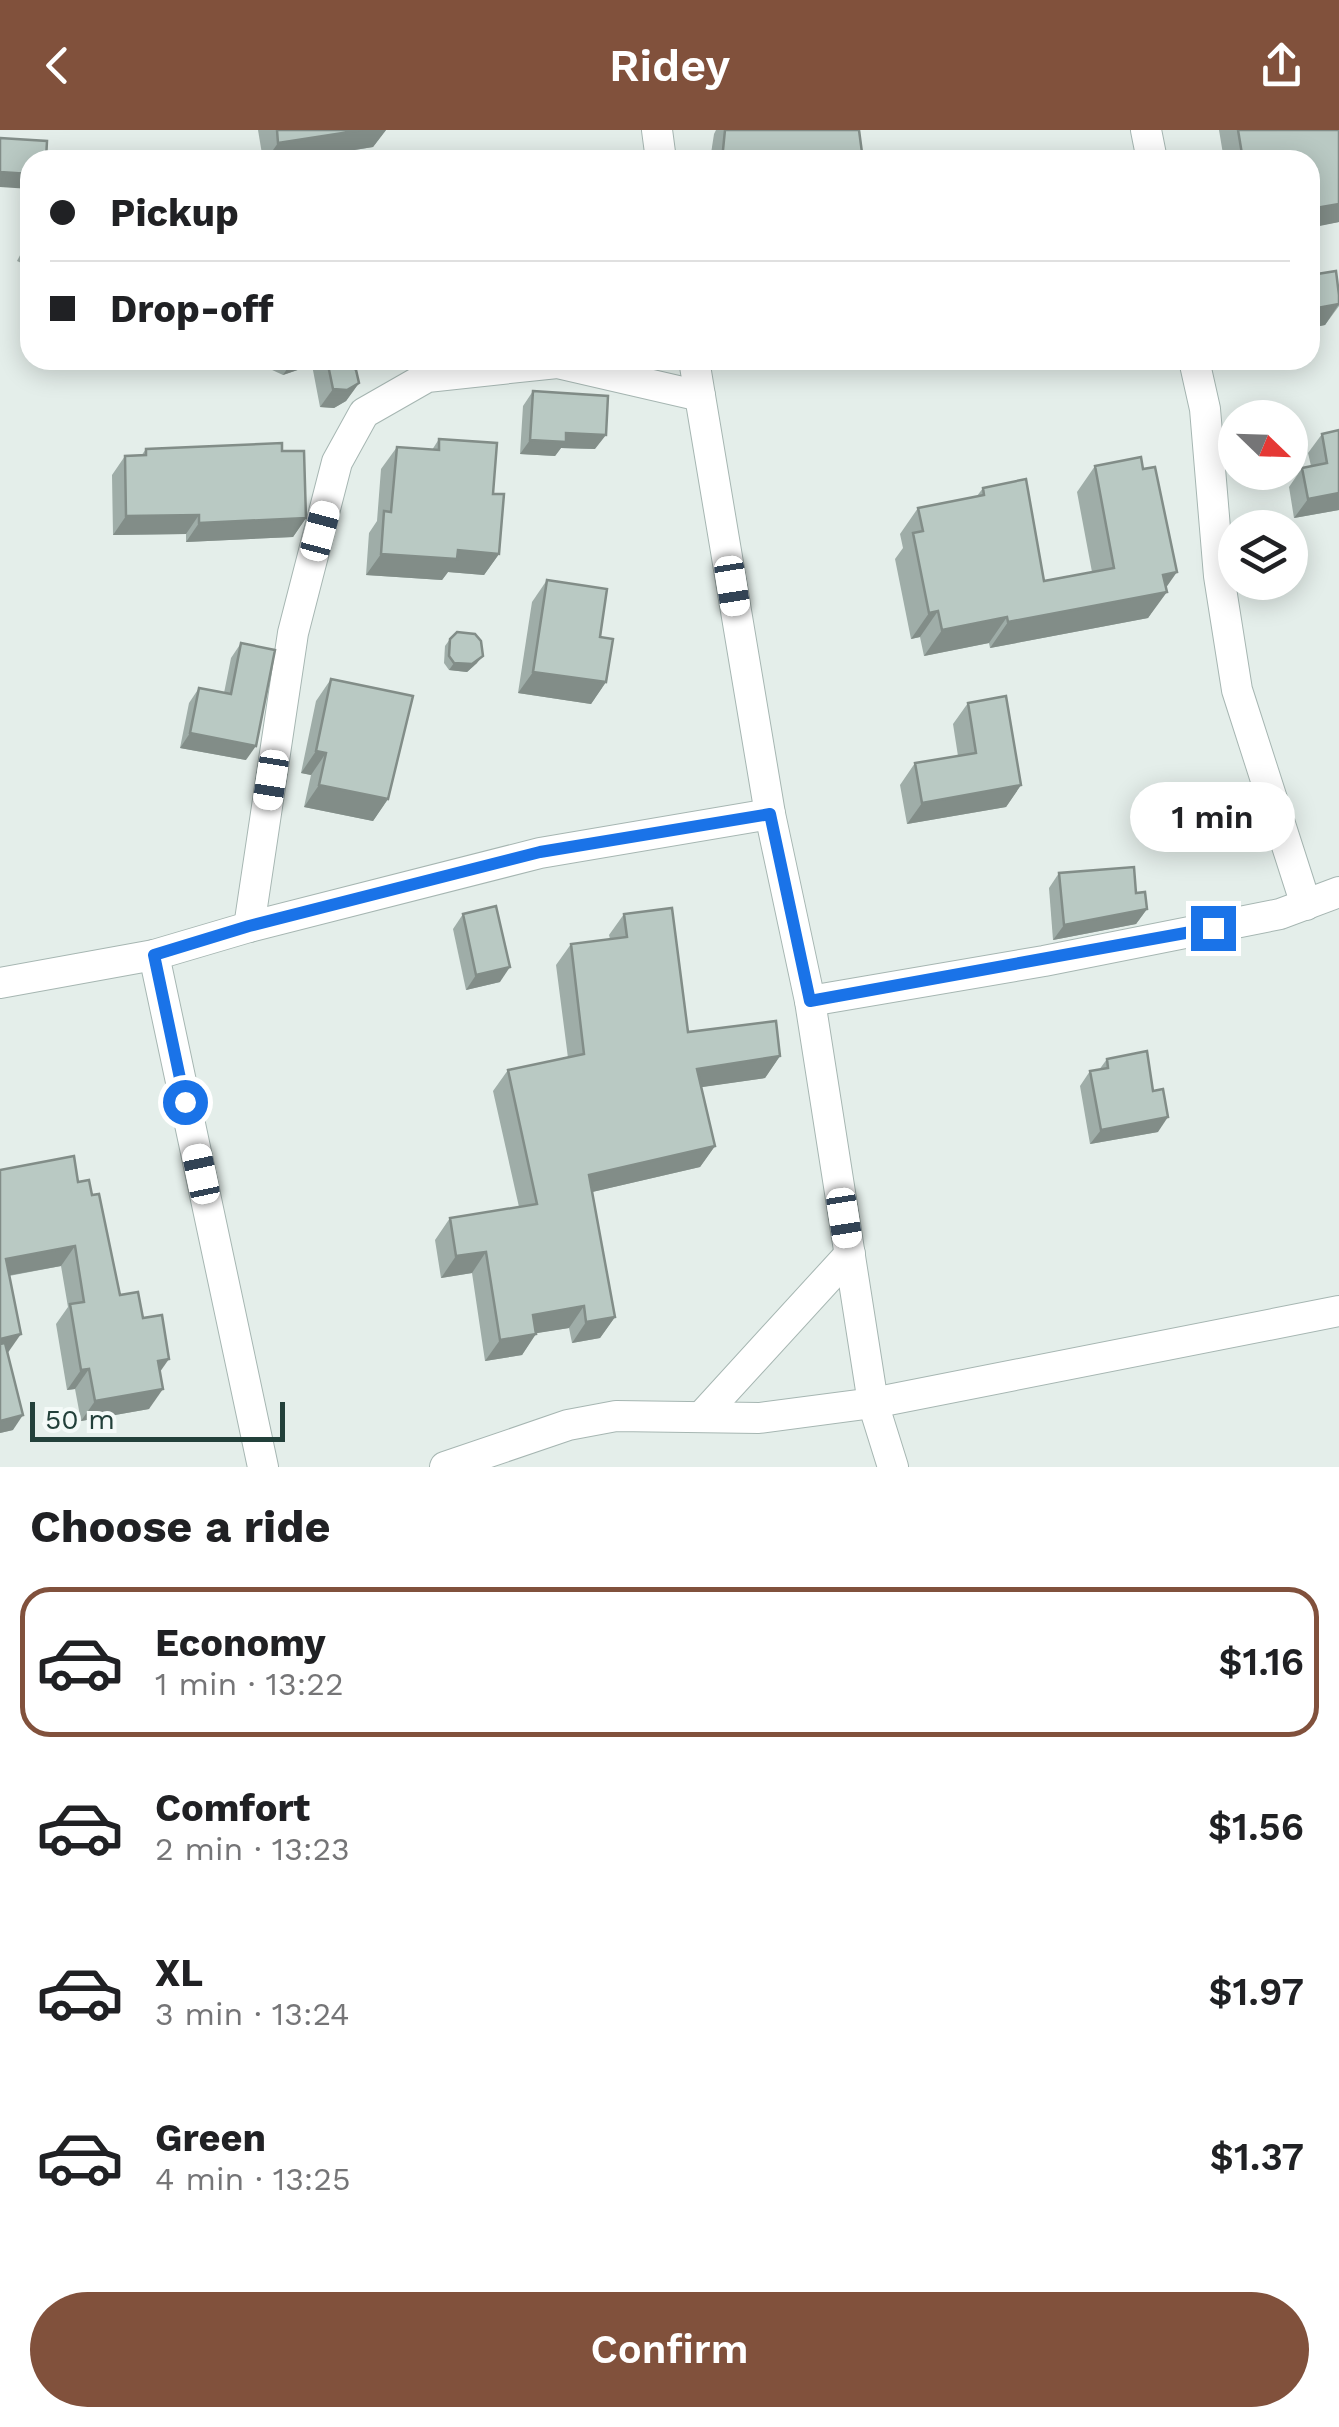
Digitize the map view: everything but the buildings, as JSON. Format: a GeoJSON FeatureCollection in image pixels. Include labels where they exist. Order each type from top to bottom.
{"type":"FeatureCollection","features":[{"type":"Feature","properties":{"kind":"street"},"geometry":{"type":"LineString","coordinates":[[249,926],[292,633],[338,462],[364,413],[427,378],[501,370]]}},
{"type":"Feature","properties":{"kind":"street"},"geometry":{"type":"LineString","coordinates":[[584,370],[700,396]]}},
{"type":"Feature","properties":{"kind":"street"},"geometry":{"type":"LineString","coordinates":[[696,370],[770,814],[810,1001],[873,1403],[893,1467]]}},
{"type":"Feature","properties":{"kind":"street"},"geometry":{"type":"LineString","coordinates":[[1196,370],[1205,410],[1219,576],[1237,690],[1306,904]]}},
{"type":"Feature","properties":{"kind":"street"},"geometry":{"type":"LineString","coordinates":[[0,984],[154,955],[249,926],[540,852],[770,814]]}},
{"type":"Feature","properties":{"kind":"street"},"geometry":{"type":"LineString","coordinates":[[810,1001],[1280,914],[1339,892]]}},
{"type":"Feature","properties":{"kind":"street"},"geometry":{"type":"LineString","coordinates":[[154,955],[263,1467]]}},
{"type":"Feature","properties":{"kind":"street"},"geometry":{"type":"LineString","coordinates":[[701,1416],[850,1254]]}},
{"type":"Feature","properties":{"kind":"street"},"geometry":{"type":"LineString","coordinates":[[445,1467],[584,1422],[616,1416],[759,1418],[873,1403],[1339,1310]]}},
{"type":"Feature","properties":{"kind":"route"},"geometry":{"type":"LineString","coordinates":[[185,1102],[154,955],[249,926],[540,852],[770,814],[810,1001],[1213,928]]}}]}
